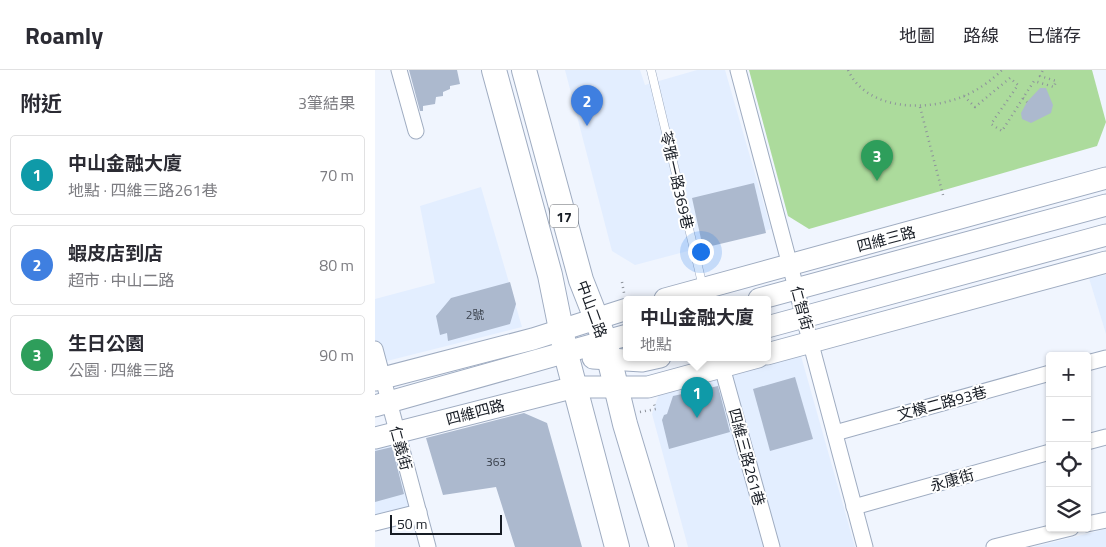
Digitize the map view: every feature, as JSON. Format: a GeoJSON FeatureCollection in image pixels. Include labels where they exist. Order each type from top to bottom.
{"type":"FeatureCollection","features":[{"type":"Feature","properties":{"kind":"main road","name":"中山二路"},"geometry":{"type":"LineString","coordinates":[[495,70],[550,275],[566,354],[617,547]]}},
{"type":"Feature","properties":{"kind":"main road","name":"中山二路"},"geometry":{"type":"LineString","coordinates":[[524,70],[581,280],[597,318],[613,345],[617,388],[625,424],[663,547]]}},
{"type":"Feature","properties":{"kind":"street"},"geometry":{"type":"LineString","coordinates":[[399,70],[415,130]]}},
{"type":"Feature","properties":{"kind":"street","name":"仁智街"},"geometry":{"type":"LineString","coordinates":[[738,70],[865,547]]}},
{"type":"Feature","properties":{"kind":"street","name":"四維三路"},"geometry":{"type":"LineString","coordinates":[[676,296],[1106,178]]}},
{"type":"Feature","properties":{"kind":"street","name":"四維三路"},"geometry":{"type":"LineString","coordinates":[[770,296],[1106,205]]}},
{"type":"Feature","properties":{"kind":"street"},"geometry":{"type":"LineString","coordinates":[[771,326],[1106,235]]}},
{"type":"Feature","properties":{"kind":"street"},"geometry":{"type":"LineString","coordinates":[[771,353],[1106,262]]}},
{"type":"Feature","properties":{"kind":"street"},"geometry":{"type":"LineString","coordinates":[[379,379],[561,330],[623,311]]}},
{"type":"Feature","properties":{"kind":"street"},"geometry":{"type":"LineString","coordinates":[[382,404],[566,354],[613,345]]}},
{"type":"Feature","properties":{"kind":"street","name":"仁義街"},"geometry":{"type":"LineString","coordinates":[[375,349],[382,404],[397,432],[428,547]]}},
{"type":"Feature","properties":{"kind":"street"},"geometry":{"type":"LineString","coordinates":[[1091,362],[1106,358]]}},
{"type":"Feature","properties":{"kind":"street"},"geometry":{"type":"LineString","coordinates":[[575,387],[648,387],[744,361]]}},
{"type":"Feature","properties":{"kind":"street","name":"四維三路261巷"},"geometry":{"type":"LineString","coordinates":[[722,367],[772,547]]}},
{"type":"Feature","properties":{"kind":"street","name":"文橫二路93巷"},"geometry":{"type":"LineString","coordinates":[[835,433],[1046,375]]}},
{"type":"Feature","properties":{"kind":"street","name":"四維四路"},"geometry":{"type":"LineString","coordinates":[[375,438],[575,387]]}},
{"type":"Feature","properties":{"kind":"street"},"geometry":{"type":"LineString","coordinates":[[1091,441],[1106,437]]}},
{"type":"Feature","properties":{"kind":"street","name":"永康街"},"geometry":{"type":"LineString","coordinates":[[854,507],[1046,453]]}},
{"type":"Feature","properties":{"kind":"street"},"geometry":{"type":"LineString","coordinates":[[375,523],[419,512]]}},
{"type":"Feature","properties":{"kind":"street"},"geometry":{"type":"LineString","coordinates":[[1091,523],[1106,520]]}},
{"type":"Feature","properties":{"kind":"street"},"geometry":{"type":"LineString","coordinates":[[994,547],[1055,532]]}},
{"type":"Feature","properties":{"kind":"lane","name":"苓雅一路369巷"},"geometry":{"type":"LineString","coordinates":[[651,70],[703,289]]}},
{"type":"Feature","properties":{"kind":"path"},"geometry":{"type":"LineString","coordinates":[[848,70],[853,81],[877,99],[920,107],[964,96],[1002,70]]}},
{"type":"Feature","properties":{"kind":"path"},"geometry":{"type":"LineString","coordinates":[[964,96],[975,108],[1010,78],[1018,85],[991,124],[1002,131],[1034,81],[1054,86],[1056,81],[1040,76],[1043,70]]}},
{"type":"Feature","properties":{"kind":"path"},"geometry":{"type":"LineString","coordinates":[[1023,98],[1027,102]]}},
{"type":"Feature","properties":{"kind":"path"},"geometry":{"type":"LineString","coordinates":[[920,107],[943,195]]}},
{"type":"Feature","properties":{"kind":"shaded area"},"geometry":{"type":"Polygon","coordinates":[[[565,70],[640,70],[645,85],[697,70],[725,70],[771,229],[635,265],[612,251],[565,70]]]}},
{"type":"Feature","properties":{"kind":"shaded area"},"geometry":{"type":"Polygon","coordinates":[[[481,187],[522,327],[375,364],[375,299],[435,283],[420,206],[481,187]]]}},
{"type":"Feature","properties":{"kind":"shaded area"},"geometry":{"type":"Polygon","coordinates":[[[1106,275],[1106,334],[1089,278],[1106,275]]]}},
{"type":"Feature","properties":{"kind":"shaded area"},"geometry":{"type":"Polygon","coordinates":[[[801,356],[855,547],[688,547],[652,414],[659,394],[801,356]]]}},
{"type":"Feature","properties":{"kind":"shaded area"},"geometry":{"type":"Polygon","coordinates":[[[393,443],[413,511],[375,521],[375,448],[393,443]]]}},
{"type":"Feature","properties":{"kind":"shaded area"},"geometry":{"type":"Polygon","coordinates":[[[1106,529],[1106,547],[1034,547],[1106,529]]]}},
{"type":"Feature","properties":{"kind":"green space"},"geometry":{"type":"Polygon","coordinates":[[[749,70],[1092,70],[1106,122],[1097,146],[809,229],[788,216],[749,70]]]}},
{"type":"Feature","properties":{"kind":"building"},"geometry":{"type":"Polygon","coordinates":[[[409,70],[457,70],[460,84],[450,86],[450,89],[443,92],[443,96],[436,97],[435,104],[423,106],[423,111],[420,111],[409,70]]]}},
{"type":"Feature","properties":{"kind":"building"},"geometry":{"type":"Polygon","coordinates":[[[1040,88],[1046,88],[1053,105],[1051,113],[1031,123],[1022,119],[1021,113],[1027,102],[1040,88]]]}},
{"type":"Feature","properties":{"kind":"building"},"geometry":{"type":"Polygon","coordinates":[[[754,183],[766,233],[703,248],[692,198],[754,183]]]}},
{"type":"Feature","properties":{"kind":"building"},"geometry":{"type":"Polygon","coordinates":[[[510,282],[516,304],[510,324],[448,341],[447,333],[440,335],[436,316],[451,298],[510,282]]]}},
{"type":"Feature","properties":{"kind":"building"},"geometry":{"type":"Polygon","coordinates":[[[795,377],[813,439],[770,451],[753,389],[795,377]]]}},
{"type":"Feature","properties":{"kind":"building"},"geometry":{"type":"Polygon","coordinates":[[[718,386],[730,432],[669,449],[662,420],[664,415],[667,414],[673,396],[718,386]]]}},
{"type":"Feature","properties":{"kind":"building"},"geometry":{"type":"Polygon","coordinates":[[[524,413],[547,423],[582,547],[515,547],[496,487],[443,495],[426,438],[524,413]]]}},
{"type":"Feature","properties":{"kind":"building"},"geometry":{"type":"Polygon","coordinates":[[[392,447],[404,494],[375,502],[375,451],[392,447]]]}},
{"type":"Feature","properties":{"kind":"place","name":"蝦皮店到店"},"geometry":{"type":"Point","coordinates":[587,126]}},
{"type":"Feature","properties":{"kind":"place","name":"生日公園"},"geometry":{"type":"Point","coordinates":[877,181]}},
{"type":"Feature","properties":{"kind":"place","name":"中山金融大廈"},"geometry":{"type":"Point","coordinates":[697,418]}}]}
